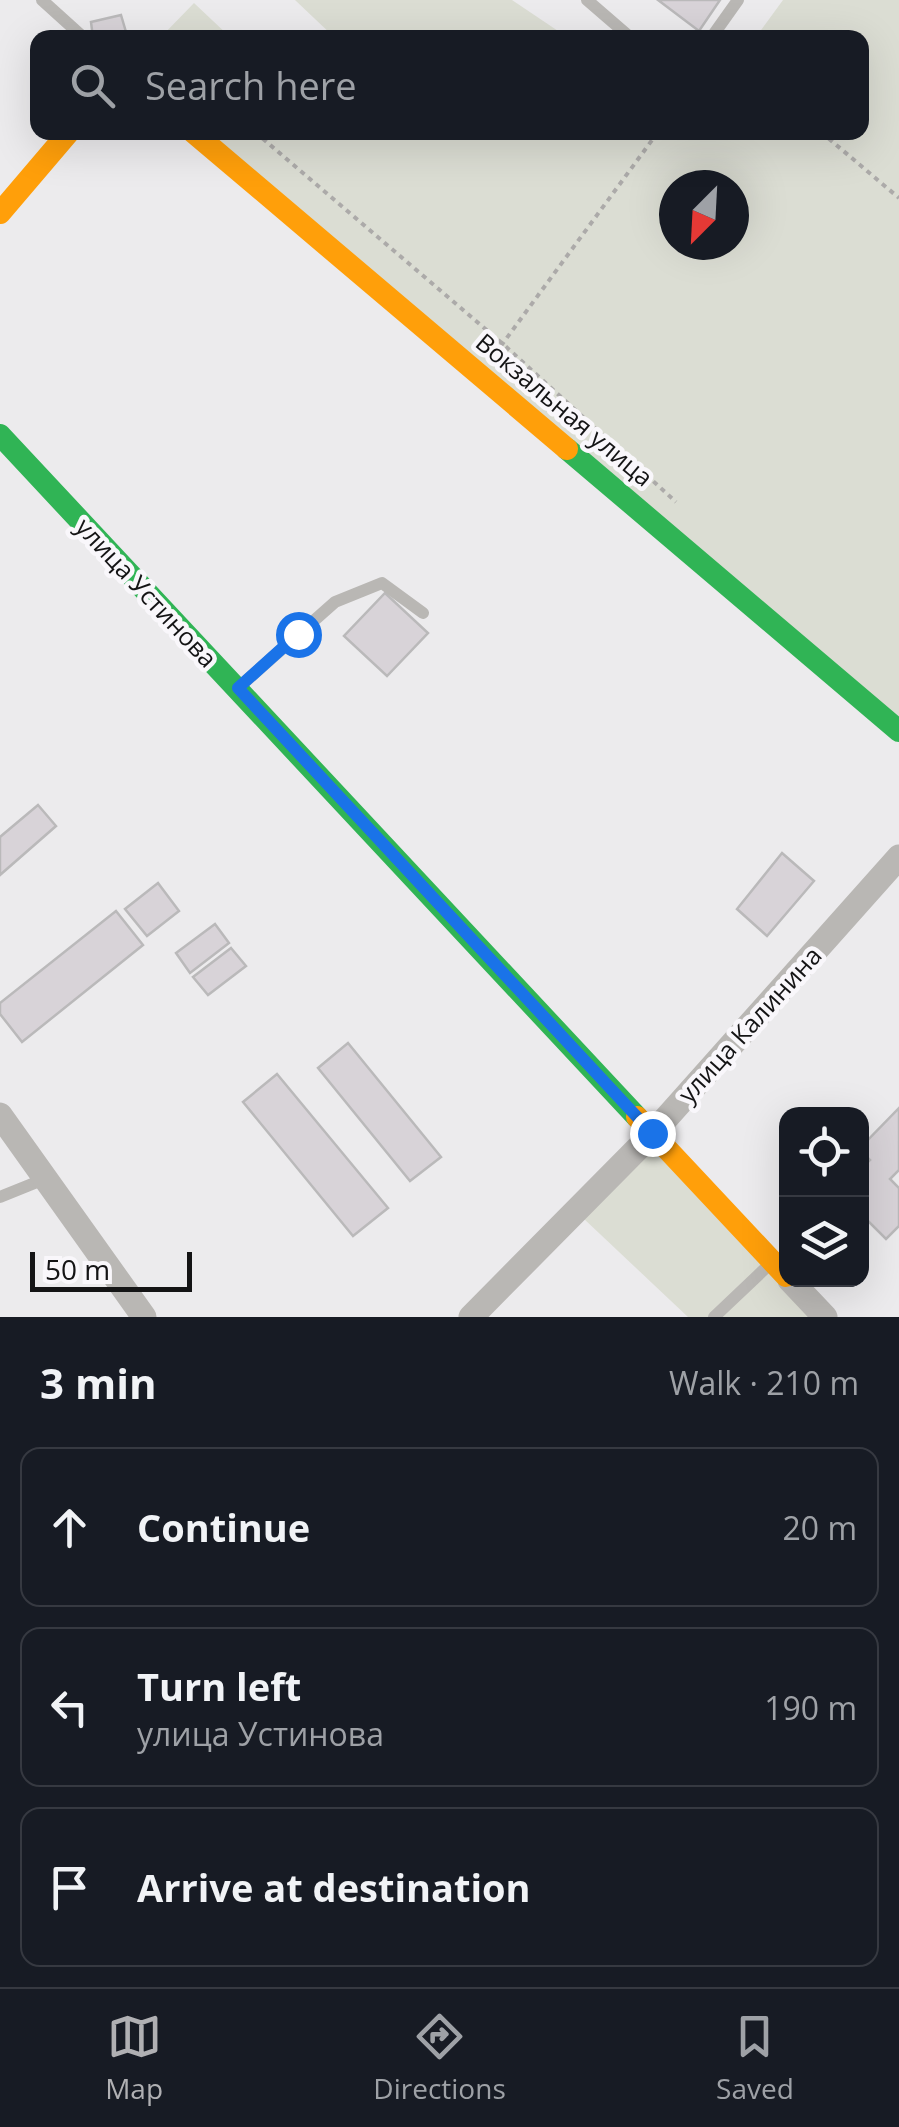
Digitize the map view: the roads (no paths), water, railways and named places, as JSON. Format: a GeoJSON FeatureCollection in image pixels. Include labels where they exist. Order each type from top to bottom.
{"type":"FeatureCollection","features":[{"type":"Feature","properties":{"kind":"street"},"geometry":{"type":"LineString","coordinates":[[0,213],[62,140]]}},
{"type":"Feature","properties":{"kind":"street","name":"Вокзальная улица"},"geometry":{"type":"LineString","coordinates":[[202,140],[899,730]]}},
{"type":"Feature","properties":{"kind":"street","name":"улица Устинова"},"geometry":{"type":"LineString","coordinates":[[0,435],[779,1268]]}},
{"type":"Feature","properties":{"kind":"street","name":"улица Калинина"},"geometry":{"type":"LineString","coordinates":[[471,1317],[652,1133],[899,857]]}},
{"type":"Feature","properties":{"kind":"street"},"geometry":{"type":"LineString","coordinates":[[0,1115],[144,1317]]}},
{"type":"Feature","properties":{"kind":"street","name":"улица Устинова"},"geometry":{"type":"LineString","coordinates":[[797,1287],[825,1317]]}},
{"type":"Feature","properties":{"kind":"lane"},"geometry":{"type":"LineString","coordinates":[[42,0],[75,30]]}},
{"type":"Feature","properties":{"kind":"lane"},"geometry":{"type":"LineString","coordinates":[[587,0],[622,30]]}},
{"type":"Feature","properties":{"kind":"lane"},"geometry":{"type":"LineString","coordinates":[[717,30],[738,0]]}},
{"type":"Feature","properties":{"kind":"lane"},"geometry":{"type":"LineString","coordinates":[[238,688],[335,602],[382,583],[423,612]]}},
{"type":"Feature","properties":{"kind":"lane"},"geometry":{"type":"LineString","coordinates":[[0,1197],[47,1178]]}},
{"type":"Feature","properties":{"kind":"lane"},"geometry":{"type":"LineString","coordinates":[[714,1317],[779,1275]]}}]}
